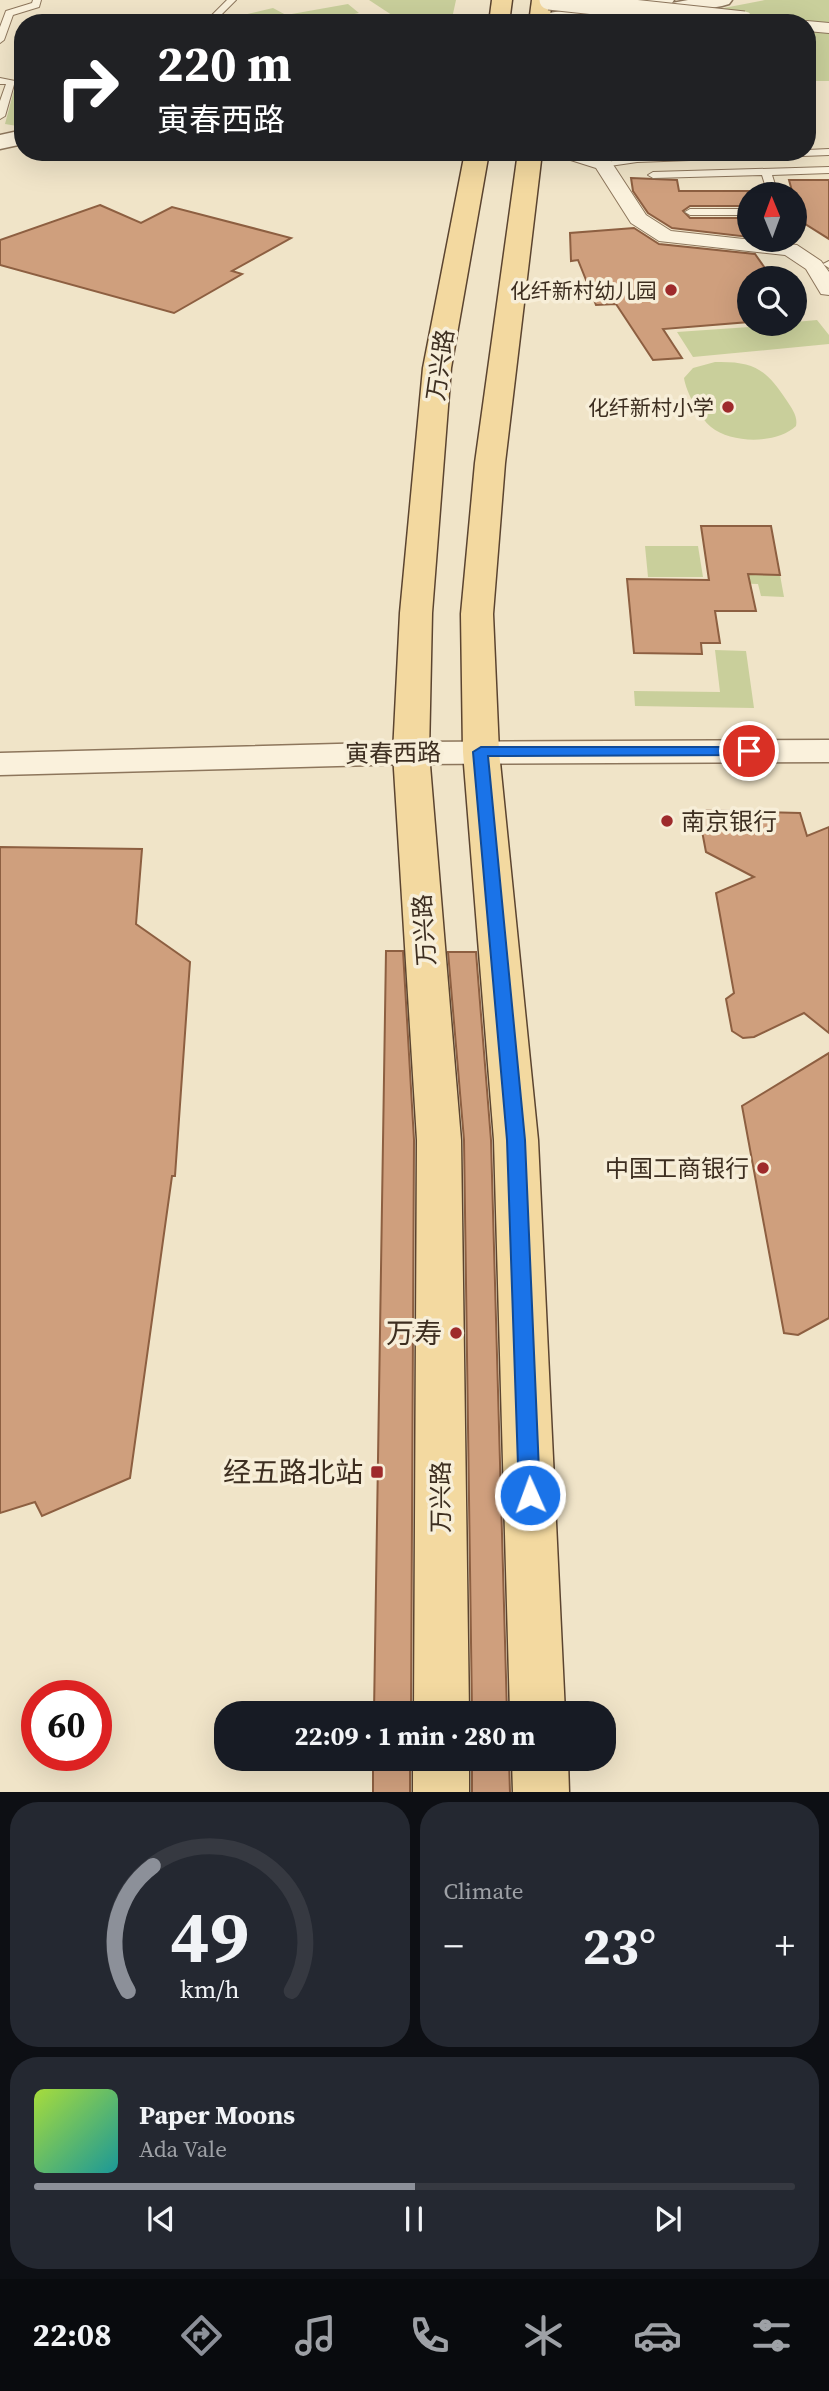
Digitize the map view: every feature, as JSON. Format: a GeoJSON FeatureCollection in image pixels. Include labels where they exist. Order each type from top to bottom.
{"type":"FeatureCollection","features":[{"type":"Feature","properties":{"kind":"main road","name":"万兴路"},"geometry":{"type":"LineString","coordinates":[[441,1701],[439,1140],[411,752],[416,613],[438,368],[475,161]]}},
{"type":"Feature","properties":{"kind":"main road"},"geometry":{"type":"LineString","coordinates":[[529,161],[495,424],[477,614],[481,752],[516,1140],[538,1701]]}},
{"type":"Feature","properties":{"kind":"main road"},"geometry":{"type":"LineString","coordinates":[[441,1771],[441,1792]]}},
{"type":"Feature","properties":{"kind":"main road"},"geometry":{"type":"LineString","coordinates":[[540,1771],[541,1792]]}},
{"type":"Feature","properties":{"kind":"street"},"geometry":{"type":"LineString","coordinates":[[549,0],[679,14]]}},
{"type":"Feature","properties":{"kind":"street"},"geometry":{"type":"LineString","coordinates":[[552,14],[664,0]]}},
{"type":"Feature","properties":{"kind":"street"},"geometry":{"type":"LineString","coordinates":[[648,14],[722,0]]}},
{"type":"Feature","properties":{"kind":"street"},"geometry":{"type":"LineString","coordinates":[[594,161],[603,164],[638,219],[666,237],[790,249],[814,265],[829,289]]}},
{"type":"Feature","properties":{"kind":"street","name":"寅春西路"},"geometry":{"type":"LineString","coordinates":[[0,764],[411,752],[829,751]]}},
{"type":"Feature","properties":{"kind":"lane"},"geometry":{"type":"LineString","coordinates":[[0,40],[9,13],[36,5],[37,0]]}},
{"type":"Feature","properties":{"kind":"lane"},"geometry":{"type":"LineString","coordinates":[[217,14],[232,0]]}},
{"type":"Feature","properties":{"kind":"lane"},"geometry":{"type":"LineString","coordinates":[[0,116],[5,81]]}},
{"type":"Feature","properties":{"kind":"lane"},"geometry":{"type":"LineString","coordinates":[[603,164],[623,161]]}},
{"type":"Feature","properties":{"kind":"lane"},"geometry":{"type":"LineString","coordinates":[[653,175],[829,170]]}},
{"type":"Feature","properties":{"kind":"lane"},"geometry":{"type":"LineString","coordinates":[[766,172],[769,182]]}},
{"type":"Feature","properties":{"kind":"lane"},"geometry":{"type":"LineString","coordinates":[[690,212],[737,212]]}},
{"type":"Feature","properties":{"kind":"green space"},"geometry":{"type":"Polygon","coordinates":[[[369,0],[456,0],[453,14],[390,14],[369,0]]]}},
{"type":"Feature","properties":{"kind":"green space"},"geometry":{"type":"Polygon","coordinates":[[[765,0],[829,0],[829,81],[816,81],[816,14],[693,14],[765,0]]]}},
{"type":"Feature","properties":{"kind":"green space"},"geometry":{"type":"Polygon","coordinates":[[[348,4],[359,13],[354,14],[292,14],[348,4]]]}},
{"type":"Feature","properties":{"kind":"green space"},"geometry":{"type":"Polygon","coordinates":[[[273,8],[284,14],[247,14],[273,8]]]}},
{"type":"Feature","properties":{"kind":"green space"},"geometry":{"type":"Polygon","coordinates":[[[14,90],[14,126],[5,124],[14,90]]]}},
{"type":"Feature","properties":{"kind":"green space"},"geometry":{"type":"Polygon","coordinates":[[[817,320],[829,335],[829,344],[693,357],[677,332],[737,328],[737,336],[807,336],[807,321],[817,320]]]}},
{"type":"Feature","properties":{"kind":"green space"},"geometry":{"type":"Polygon","coordinates":[[[715,362],[749,365],[765,374],[793,410],[796,426],[778,436],[754,440],[730,437],[711,427],[694,404],[684,378],[693,368],[715,362]]]}},
{"type":"Feature","properties":{"kind":"green space"},"geometry":{"type":"Polygon","coordinates":[[[645,546],[698,546],[703,577],[648,577],[645,546]]]}},
{"type":"Feature","properties":{"kind":"green space"},"geometry":{"type":"Polygon","coordinates":[[[722,574],[780,575],[784,597],[761,596],[758,584],[723,583],[722,574]]]}},
{"type":"Feature","properties":{"kind":"green space"},"geometry":{"type":"Polygon","coordinates":[[[715,650],[746,651],[754,708],[635,706],[634,691],[720,692],[715,650]]]}},
{"type":"Feature","properties":{"kind":"building"},"geometry":{"type":"Polygon","coordinates":[[[631,178],[677,180],[679,191],[737,191],[737,206],[690,206],[683,211],[690,218],[737,218],[737,236],[672,228],[648,213],[633,191],[631,178]]]}},
{"type":"Feature","properties":{"kind":"building"},"geometry":{"type":"Polygon","coordinates":[[[829,180],[829,239],[807,225],[807,182],[790,182],[829,180]]]}},
{"type":"Feature","properties":{"kind":"building"},"geometry":{"type":"Polygon","coordinates":[[[100,205],[141,223],[172,207],[291,238],[232,271],[242,274],[174,313],[0,265],[0,240],[100,205]]]}},
{"type":"Feature","properties":{"kind":"building"},"geometry":{"type":"Polygon","coordinates":[[[634,228],[659,244],[755,254],[764,266],[737,266],[737,323],[663,329],[682,358],[653,360],[616,304],[596,305],[578,260],[571,261],[570,233],[634,228]]]}},
{"type":"Feature","properties":{"kind":"building"},"geometry":{"type":"Polygon","coordinates":[[[701,526],[771,526],[780,575],[748,574],[756,611],[715,611],[720,643],[701,643],[702,654],[634,653],[627,579],[709,580],[701,526]]]}},
{"type":"Feature","properties":{"kind":"building"},"geometry":{"type":"Polygon","coordinates":[[[698,810],[800,813],[807,836],[829,827],[829,1033],[804,1013],[754,1037],[743,1038],[732,1031],[726,999],[734,993],[716,893],[754,877],[706,852],[698,810]]]}},
{"type":"Feature","properties":{"kind":"building"},"geometry":{"type":"Polygon","coordinates":[[[0,847],[142,849],[136,924],[190,962],[175,1176],[172,1176],[130,1478],[42,1516],[35,1502],[0,1513],[0,847]]]}},
{"type":"Feature","properties":{"kind":"building"},"geometry":{"type":"Polygon","coordinates":[[[386,951],[403,951],[414,1140],[411,1701],[374,1701],[386,951]]]}},
{"type":"Feature","properties":{"kind":"building"},"geometry":{"type":"Polygon","coordinates":[[[448,952],[476,952],[491,1140],[507,1701],[472,1701],[464,1140],[448,952]]]}},
{"type":"Feature","properties":{"kind":"building"},"geometry":{"type":"Polygon","coordinates":[[[829,1053],[829,1318],[798,1335],[784,1333],[742,1106],[829,1053]]]}},
{"type":"Feature","properties":{"kind":"building"},"geometry":{"type":"Polygon","coordinates":[[[373,1771],[410,1771],[410,1792],[373,1792],[373,1771]]]}},
{"type":"Feature","properties":{"kind":"building"},"geometry":{"type":"Polygon","coordinates":[[[472,1771],[509,1771],[510,1792],[472,1792],[472,1771]]]}},
{"type":"Feature","properties":{"kind":"place","name":"化纤新村幼儿园"},"geometry":{"type":"Point","coordinates":[671,290]}},
{"type":"Feature","properties":{"kind":"place","name":"化纤新村小学"},"geometry":{"type":"Point","coordinates":[728,407]}},
{"type":"Feature","properties":{"kind":"place","name":"南京银行"},"geometry":{"type":"Point","coordinates":[667,821]}},
{"type":"Feature","properties":{"kind":"place","name":"中国工商银行"},"geometry":{"type":"Point","coordinates":[763,1168]}},
{"type":"Feature","properties":{"kind":"place","name":"万寿"},"geometry":{"type":"Point","coordinates":[456,1333]}},
{"type":"Feature","properties":{"kind":"place","name":"经五路北站"},"geometry":{"type":"Point","coordinates":[377,1472]}},
{"type":"Feature","properties":{"kind":"route"},"geometry":{"type":"LineString","coordinates":[[530,1495],[516,1140],[481,752],[749,751]]}}]}
